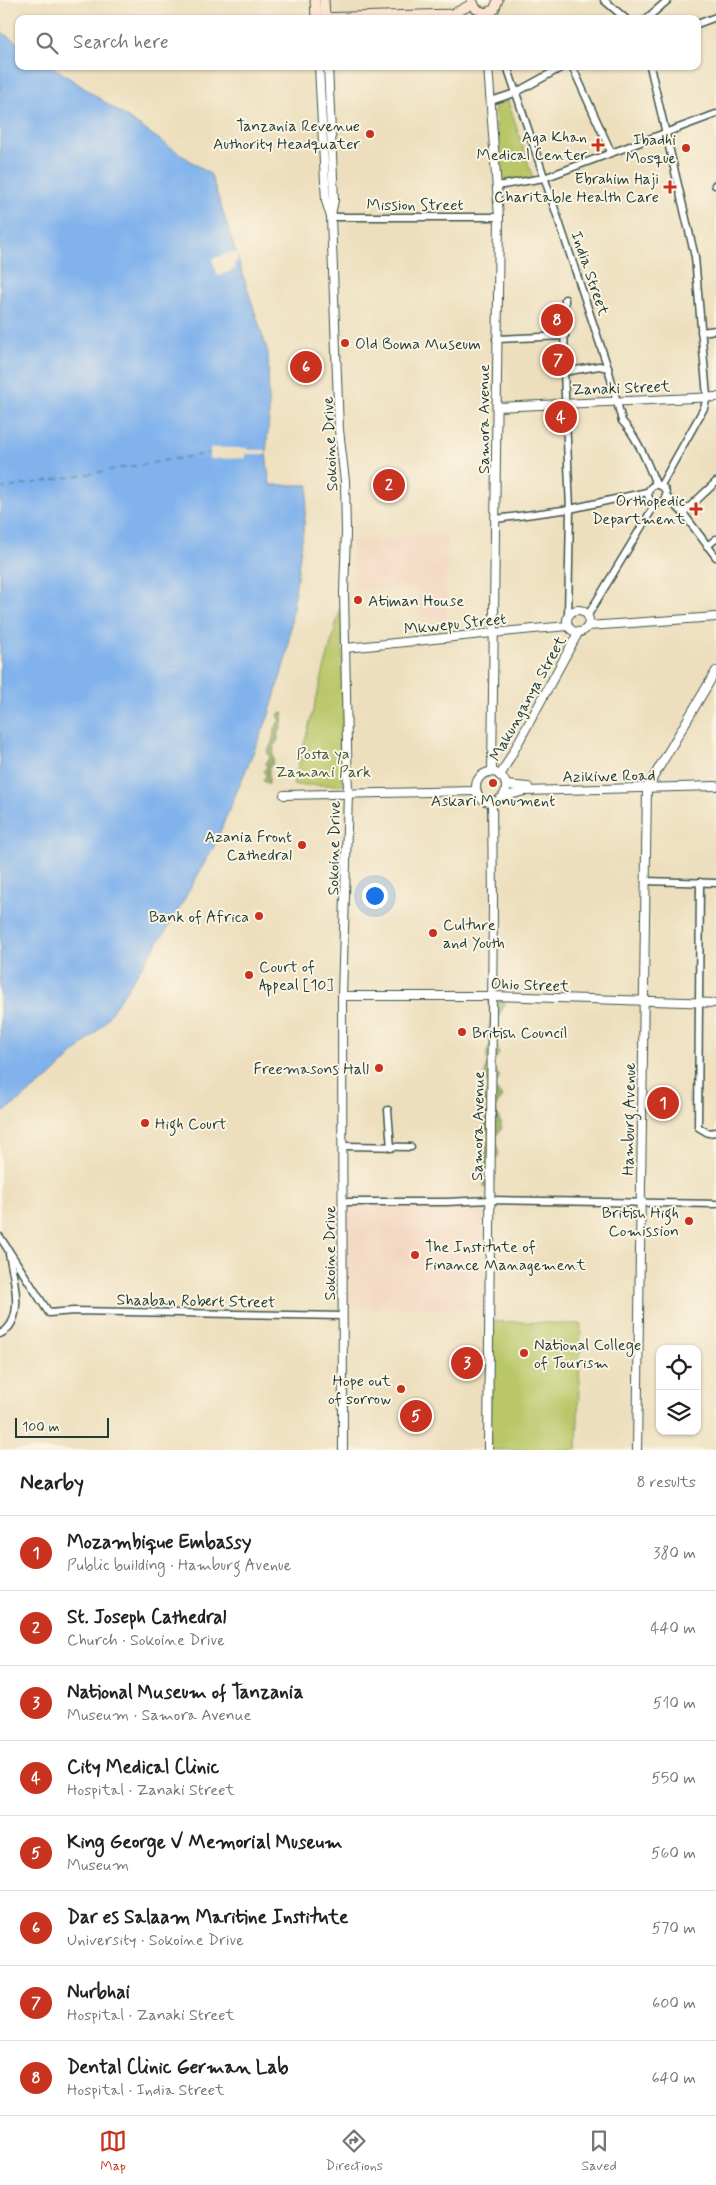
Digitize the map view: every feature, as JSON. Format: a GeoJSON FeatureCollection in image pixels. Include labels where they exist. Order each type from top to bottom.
{"type":"FeatureCollection","features":[{"type":"Feature","properties":{"kind":"main road"},"geometry":{"type":"LineString","coordinates":[[314,0],[320,15]]}},
{"type":"Feature","properties":{"kind":"main road"},"geometry":{"type":"LineString","coordinates":[[322,15],[324,0]]}},
{"type":"Feature","properties":{"kind":"main road"},"geometry":{"type":"LineString","coordinates":[[489,15],[497,8],[499,1]]}},
{"type":"Feature","properties":{"kind":"main road"},"geometry":{"type":"LineString","coordinates":[[420,15],[453,14],[472,2],[478,12],[486,15]]}},
{"type":"Feature","properties":{"kind":"street"},"geometry":{"type":"LineString","coordinates":[[604,0],[621,15]]}},
{"type":"Feature","properties":{"kind":"street"},"geometry":{"type":"LineString","coordinates":[[651,15],[668,0]]}},
{"type":"Feature","properties":{"kind":"street"},"geometry":{"type":"LineString","coordinates":[[701,23],[716,17]]}},
{"type":"Feature","properties":{"kind":"street","name":"Sokoine Drive"},"geometry":{"type":"LineString","coordinates":[[319,70],[326,201],[331,217]]}},
{"type":"Feature","properties":{"kind":"street","name":"Sokoine Drive"},"geometry":{"type":"LineString","coordinates":[[328,70],[334,200],[331,217],[339,430],[345,481],[346,552],[344,592],[348,794],[342,996],[344,1146],[343,1450]]}},
{"type":"Feature","properties":{"kind":"street","name":"Samora Avenue"},"geometry":{"type":"LineString","coordinates":[[488,70],[499,217],[492,772]]}},
{"type":"Feature","properties":{"kind":"street","name":"India Street"},"geometry":{"type":"LineString","coordinates":[[508,70],[608,368],[622,421],[628,427],[659,485]]}},
{"type":"Feature","properties":{"kind":"street"},"geometry":{"type":"LineString","coordinates":[[490,101],[515,93],[557,70]]}},
{"type":"Feature","properties":{"kind":"street"},"geometry":{"type":"LineString","coordinates":[[574,70],[611,152]]}},
{"type":"Feature","properties":{"kind":"street"},"geometry":{"type":"LineString","coordinates":[[651,70],[696,260],[707,397],[704,408],[659,485]]}},
{"type":"Feature","properties":{"kind":"street"},"geometry":{"type":"LineString","coordinates":[[497,186],[544,178],[716,114]]}},
{"type":"Feature","properties":{"kind":"street","name":"Mission Street"},"geometry":{"type":"LineString","coordinates":[[331,217],[499,217]]}},
{"type":"Feature","properties":{"kind":"street"},"geometry":{"type":"LineString","coordinates":[[565,298],[564,372],[570,509],[568,626],[578,633],[584,631],[588,626],[588,616],[656,503],[662,501],[666,496]]}},
{"type":"Feature","properties":{"kind":"street"},"geometry":{"type":"LineString","coordinates":[[701,332],[716,330]]}},
{"type":"Feature","properties":{"kind":"street"},"geometry":{"type":"LineString","coordinates":[[496,339],[565,336]]}},
{"type":"Feature","properties":{"kind":"street"},"geometry":{"type":"LineString","coordinates":[[564,372],[598,366],[608,368]]}},
{"type":"Feature","properties":{"kind":"street","name":"Zanaki Street"},"geometry":{"type":"LineString","coordinates":[[497,407],[566,402],[618,402],[716,396]]}},
{"type":"Feature","properties":{"kind":"street"},"geometry":{"type":"LineString","coordinates":[[683,513],[716,482]]}},
{"type":"Feature","properties":{"kind":"street"},"geometry":{"type":"LineString","coordinates":[[496,519],[570,509],[647,492],[651,486],[659,485],[666,491],[666,496],[683,513],[716,557]]}},
{"type":"Feature","properties":{"kind":"street"},"geometry":{"type":"LineString","coordinates":[[647,492],[648,497],[656,503]]}},
{"type":"Feature","properties":{"kind":"street"},"geometry":{"type":"LineString","coordinates":[[707,546],[716,539]]}},
{"type":"Feature","properties":{"kind":"street"},"geometry":{"type":"LineString","coordinates":[[568,617],[576,610],[583,611],[588,616]]}},
{"type":"Feature","properties":{"kind":"street"},"geometry":{"type":"LineString","coordinates":[[588,626],[716,617]]}},
{"type":"Feature","properties":{"kind":"street","name":"Mkwepu Street"},"geometry":{"type":"LineString","coordinates":[[345,648],[568,626]]}},
{"type":"Feature","properties":{"kind":"street","name":"Makunganya Street"},"geometry":{"type":"LineString","coordinates":[[500,776],[578,633]]}},
{"type":"Feature","properties":{"kind":"street"},"geometry":{"type":"LineString","coordinates":[[647,785],[716,671]]}},
{"type":"Feature","properties":{"kind":"street"},"geometry":{"type":"LineString","coordinates":[[492,772],[500,776],[506,784],[503,797],[492,802],[483,800],[476,791],[478,779],[486,773],[492,772]]}},
{"type":"Feature","properties":{"kind":"street","name":"Azikiwe Road"},"geometry":{"type":"LineString","coordinates":[[503,797],[524,791],[716,781]]}},
{"type":"Feature","properties":{"kind":"street","name":"Azikiwe Road"},"geometry":{"type":"LineString","coordinates":[[506,784],[521,787],[716,786]]}},
{"type":"Feature","properties":{"kind":"street","name":"Hamburg Avenue"},"geometry":{"type":"LineString","coordinates":[[637,1450],[647,785]]}},
{"type":"Feature","properties":{"kind":"street"},"geometry":{"type":"LineString","coordinates":[[284,795],[476,791]]}},
{"type":"Feature","properties":{"kind":"street","name":"Samora Avenue"},"geometry":{"type":"LineString","coordinates":[[488,1450],[492,802]]}},
{"type":"Feature","properties":{"kind":"street"},"geometry":{"type":"LineString","coordinates":[[645,881],[716,883]]}},
{"type":"Feature","properties":{"kind":"street"},"geometry":{"type":"LineString","coordinates":[[700,882],[698,1128],[708,1132],[716,1132]]}},
{"type":"Feature","properties":{"kind":"street","name":"Ohio Street"},"geometry":{"type":"LineString","coordinates":[[342,996],[492,996],[716,1003]]}},
{"type":"Feature","properties":{"kind":"street"},"geometry":{"type":"LineString","coordinates":[[388,1110],[391,1148]]}},
{"type":"Feature","properties":{"kind":"street"},"geometry":{"type":"LineString","coordinates":[[344,1146],[410,1147]]}},
{"type":"Feature","properties":{"kind":"street"},"geometry":{"type":"LineString","coordinates":[[343,1202],[490,1200],[716,1204]]}},
{"type":"Feature","properties":{"kind":"street"},"geometry":{"type":"LineString","coordinates":[[0,1237],[9,1250],[16,1306],[11,1324],[0,1334]]}},
{"type":"Feature","properties":{"kind":"street","name":"Shaaban Robert Street"},"geometry":{"type":"LineString","coordinates":[[9,1250],[49,1313],[342,1316]]}},
{"type":"Feature","properties":{"kind":"shaded area"},"geometry":{"type":"Polygon","coordinates":[[[447,532],[446,632],[435,632],[435,628],[438,627],[437,617],[420,617],[418,588],[353,589],[351,541],[394,540],[399,536],[447,532]]]}},
{"type":"Feature","properties":{"kind":"shaded area","name":"The Institute of Finance Management"},"geometry":{"type":"Polygon","coordinates":[[[347,1205],[484,1206],[483,1309],[419,1309],[419,1305],[415,1305],[415,1308],[346,1308],[347,1205]]]}},
{"type":"Feature","properties":{"kind":"green space"},"geometry":{"type":"Polygon","coordinates":[[[508,101],[533,178],[501,183],[494,103],[508,101]]]}},
{"type":"Feature","properties":{"kind":"green space","name":"Posta ya Zamani Park"},"geometry":{"type":"Polygon","coordinates":[[[341,606],[346,785],[293,785],[341,606]]]}},
{"type":"Feature","properties":{"kind":"green space"},"geometry":{"type":"Polygon","coordinates":[[[284,712],[278,740],[274,746],[273,763],[269,768],[269,784],[263,781],[266,775],[263,771],[267,767],[265,763],[270,758],[267,751],[280,720],[278,714],[284,712]]]}},
{"type":"Feature","properties":{"kind":"green space"},"geometry":{"type":"Polygon","coordinates":[[[498,997],[506,1004],[495,1028],[495,1041],[499,1054],[491,1064],[500,1077],[493,1088],[503,1097],[495,1107],[502,1128],[495,1137],[499,1154],[490,1167],[495,1178],[489,1189],[484,1187],[486,1154],[490,1136],[484,1124],[490,1108],[484,1101],[489,1086],[484,1077],[488,1062],[486,1054],[491,1043],[487,1037],[491,1015],[488,1001],[498,997]]]}},
{"type":"Feature","properties":{"kind":"green space"},"geometry":{"type":"Polygon","coordinates":[[[489,1321],[581,1324],[577,1450],[491,1450],[489,1321]]]}},
{"type":"Feature","properties":{"kind":"water"},"geometry":{"type":"Polygon","coordinates":[[[0,31],[15,41],[15,70],[58,70],[211,175],[268,353],[269,417],[266,454],[270,485],[309,485],[287,654],[269,715],[214,846],[171,923],[102,1026],[50,1077],[0,1115],[0,31]]]}},
{"type":"Feature","properties":{"kind":"pier"},"geometry":{"type":"Polygon","coordinates":[[[229,253],[236,253],[238,261],[234,262],[236,269],[218,276],[212,259],[229,253]]]}},
{"type":"Feature","properties":{"kind":"pier"},"geometry":{"type":"Polygon","coordinates":[[[210,448],[266,450],[266,454],[246,454],[246,458],[210,459],[210,448]]]}},
{"type":"Feature","properties":{"kind":"ferry route"},"geometry":{"type":"LineString","coordinates":[[0,489],[210,453]]}},
{"type":"Feature","properties":{"kind":"place","name":"Tanzania Revenue Authority Headquater"},"geometry":{"type":"Point","coordinates":[370,134]}},
{"type":"Feature","properties":{"kind":"place","name":"Aga Khan Medical Center"},"geometry":{"type":"Point","coordinates":[598,145]}},
{"type":"Feature","properties":{"kind":"place","name":"Ibadhi Mosque"},"geometry":{"type":"Point","coordinates":[686,148]}},
{"type":"Feature","properties":{"kind":"place","name":"Ebrahim Haji Charitable Health Care"},"geometry":{"type":"Point","coordinates":[670,187]}},
{"type":"Feature","properties":{"kind":"place","name":"Dental Clinic German Lab"},"geometry":{"type":"Point","coordinates":[557,320]}},
{"type":"Feature","properties":{"kind":"place","name":"Old Boma Museum"},"geometry":{"type":"Point","coordinates":[345,343]}},
{"type":"Feature","properties":{"kind":"place","name":"Nurbhai"},"geometry":{"type":"Point","coordinates":[558,360]}},
{"type":"Feature","properties":{"kind":"place","name":"Dar es Salaam Maritine Institute"},"geometry":{"type":"Point","coordinates":[306,367]}},
{"type":"Feature","properties":{"kind":"place","name":"City Medical Clinic"},"geometry":{"type":"Point","coordinates":[561,417]}},
{"type":"Feature","properties":{"kind":"place","name":"St. Joseph Cathedral"},"geometry":{"type":"Point","coordinates":[389,485]}},
{"type":"Feature","properties":{"kind":"place","name":"Orthopedic Department"},"geometry":{"type":"Point","coordinates":[696,509]}},
{"type":"Feature","properties":{"kind":"place","name":"Atiman House"},"geometry":{"type":"Point","coordinates":[358,600]}},
{"type":"Feature","properties":{"kind":"place","name":"Askari Monument"},"geometry":{"type":"Point","coordinates":[493,783]}},
{"type":"Feature","properties":{"kind":"place","name":"Azania Front Cathedral"},"geometry":{"type":"Point","coordinates":[302,845]}},
{"type":"Feature","properties":{"kind":"place","name":"Bank of Africa"},"geometry":{"type":"Point","coordinates":[259,916]}},
{"type":"Feature","properties":{"kind":"place","name":"Culture and Youth"},"geometry":{"type":"Point","coordinates":[433,933]}},
{"type":"Feature","properties":{"kind":"place","name":"Court of Appeal [10]"},"geometry":{"type":"Point","coordinates":[249,975]}},
{"type":"Feature","properties":{"kind":"place","name":"British Council"},"geometry":{"type":"Point","coordinates":[462,1032]}},
{"type":"Feature","properties":{"kind":"place","name":"Freemasons Hall"},"geometry":{"type":"Point","coordinates":[379,1068]}},
{"type":"Feature","properties":{"kind":"place","name":"Mozambique Embassy"},"geometry":{"type":"Point","coordinates":[663,1103]}},
{"type":"Feature","properties":{"kind":"place","name":"High Court"},"geometry":{"type":"Point","coordinates":[145,1123]}},
{"type":"Feature","properties":{"kind":"place","name":"British High Comission"},"geometry":{"type":"Point","coordinates":[689,1221]}},
{"type":"Feature","properties":{"kind":"place","name":"The Institute of Finance Management"},"geometry":{"type":"Point","coordinates":[415,1255]}},
{"type":"Feature","properties":{"kind":"place","name":"National College of Tourism"},"geometry":{"type":"Point","coordinates":[524,1353]}},
{"type":"Feature","properties":{"kind":"place","name":"National Museum of Tanzania"},"geometry":{"type":"Point","coordinates":[467,1363]}},
{"type":"Feature","properties":{"kind":"place","name":"Hope out of sorrow"},"geometry":{"type":"Point","coordinates":[401,1389]}},
{"type":"Feature","properties":{"kind":"place","name":"King George V Memorial Museum"},"geometry":{"type":"Point","coordinates":[416,1416]}}]}
